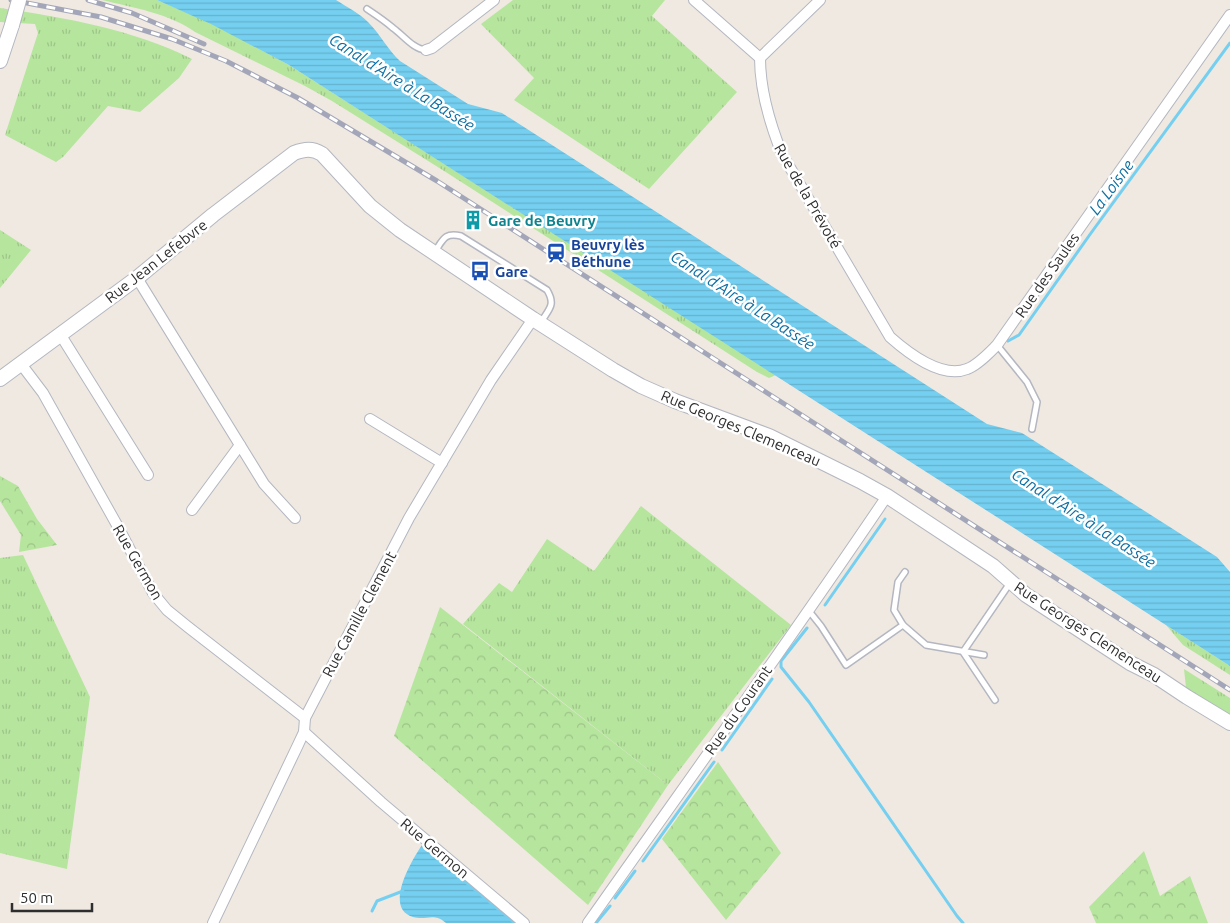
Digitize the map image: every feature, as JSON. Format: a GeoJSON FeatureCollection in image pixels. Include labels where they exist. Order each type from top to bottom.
{"type":"FeatureCollection","features":[{"type":"Feature","properties":{"kind":"street"},"geometry":{"type":"LineString","coordinates":[[0,61],[19,0]]}},
{"type":"Feature","properties":{"kind":"street"},"geometry":{"type":"LineString","coordinates":[[426,50],[443,40],[494,0]]}},
{"type":"Feature","properties":{"kind":"street"},"geometry":{"type":"LineString","coordinates":[[694,0],[760,58],[820,0]]}},
{"type":"Feature","properties":{"kind":"street","name":"Rue des Saules"},"geometry":{"type":"LineString","coordinates":[[954,372],[968,369],[985,357],[997,345],[1230,15]]}},
{"type":"Feature","properties":{"kind":"street","name":"Rue de la Prévoté"},"geometry":{"type":"LineString","coordinates":[[760,58],[760,74],[773,133],[782,154],[890,337],[934,367],[954,372]]}},
{"type":"Feature","properties":{"kind":"street","name":"Rue Jean Lefebvre"},"geometry":{"type":"LineString","coordinates":[[0,379],[137,278],[213,215],[294,153],[304,149],[314,150]]}},
{"type":"Feature","properties":{"kind":"street","name":"Rue Georges Clemenceau"},"geometry":{"type":"LineString","coordinates":[[314,150],[322,154],[370,206],[400,230],[536,322],[641,386],[674,401],[769,436],[809,454],[887,496],[993,566],[1026,595],[1130,663],[1154,675],[1230,723]]}},
{"type":"Feature","properties":{"kind":"street"},"geometry":{"type":"LineString","coordinates":[[137,278],[264,484],[296,518]]}},
{"type":"Feature","properties":{"kind":"street","name":"Rue Camille Clement"},"geometry":{"type":"LineString","coordinates":[[212,923],[304,732],[305,718],[410,518],[491,380],[536,322]]}},
{"type":"Feature","properties":{"kind":"street"},"geometry":{"type":"LineString","coordinates":[[60,334],[148,475]]}},
{"type":"Feature","properties":{"kind":"street","name":"Rue Germon"},"geometry":{"type":"LineString","coordinates":[[20,364],[43,393],[118,525],[153,593],[167,610],[305,718]]}},
{"type":"Feature","properties":{"kind":"street"},"geometry":{"type":"LineString","coordinates":[[370,419],[442,463]]}},
{"type":"Feature","properties":{"kind":"street"},"geometry":{"type":"LineString","coordinates":[[192,510],[240,445]]}},
{"type":"Feature","properties":{"kind":"street","name":"Rue du Courant"},"geometry":{"type":"LineString","coordinates":[[588,923],[809,611],[887,496]]}},
{"type":"Feature","properties":{"kind":"street","name":"Rue Germon"},"geometry":{"type":"LineString","coordinates":[[304,732],[381,802],[524,923]]}},
{"type":"Feature","properties":{"kind":"lane"},"geometry":{"type":"LineString","coordinates":[[367,9],[409,41],[422,50],[426,50]]}},
{"type":"Feature","properties":{"kind":"lane"},"geometry":{"type":"LineString","coordinates":[[434,253],[445,236],[453,234],[462,236],[547,290],[552,299],[551,306],[536,322]]}},
{"type":"Feature","properties":{"kind":"lane"},"geometry":{"type":"LineString","coordinates":[[997,345],[1023,376],[1037,402],[1032,429]]}},
{"type":"Feature","properties":{"kind":"lane"},"geometry":{"type":"LineString","coordinates":[[905,572],[898,582],[894,610],[903,625],[926,645],[984,655]]}},
{"type":"Feature","properties":{"kind":"lane"},"geometry":{"type":"LineString","coordinates":[[963,652],[1011,582]]}},
{"type":"Feature","properties":{"kind":"lane"},"geometry":{"type":"LineString","coordinates":[[809,611],[846,664],[903,625]]}},
{"type":"Feature","properties":{"kind":"lane"},"geometry":{"type":"LineString","coordinates":[[963,652],[996,700]]}},
{"type":"Feature","properties":{"kind":"green space"},"geometry":{"type":"Polygon","coordinates":[[[102,0],[157,0],[211,23],[289,65],[776,375],[769,378],[757,372],[332,101],[174,20],[102,0]]]}},
{"type":"Feature","properties":{"kind":"green space"},"geometry":{"type":"Polygon","coordinates":[[[513,0],[665,0],[652,16],[737,92],[649,189],[514,100],[534,78],[481,24],[513,0]]]}},
{"type":"Feature","properties":{"kind":"green space"},"geometry":{"type":"Polygon","coordinates":[[[0,8],[49,16],[122,32],[192,59],[179,78],[140,112],[108,106],[63,157],[56,162],[5,135],[38,33],[35,24],[0,22],[0,8]]]}},
{"type":"Feature","properties":{"kind":"green space"},"geometry":{"type":"Polygon","coordinates":[[[0,230],[31,250],[0,288],[0,230]]]}},
{"type":"Feature","properties":{"kind":"green space"},"geometry":{"type":"Polygon","coordinates":[[[0,476],[18,486],[37,519],[57,545],[19,552],[21,535],[0,501],[0,476]]]}},
{"type":"Feature","properties":{"kind":"green space"},"geometry":{"type":"Polygon","coordinates":[[[641,506],[791,625],[668,785],[463,624],[499,583],[512,592],[547,539],[594,571],[641,506]]]}},
{"type":"Feature","properties":{"kind":"green space"},"geometry":{"type":"Polygon","coordinates":[[[23,555],[90,697],[67,869],[0,853],[0,558],[23,555]]]}},
{"type":"Feature","properties":{"kind":"green space"},"geometry":{"type":"Polygon","coordinates":[[[440,607],[668,785],[588,905],[394,736],[440,607]]]}},
{"type":"Feature","properties":{"kind":"green space"},"geometry":{"type":"Polygon","coordinates":[[[1166,625],[1230,666],[1230,675],[1183,645],[1166,625]]]}},
{"type":"Feature","properties":{"kind":"green space"},"geometry":{"type":"Polygon","coordinates":[[[1184,669],[1230,698],[1230,723],[1187,697],[1184,669]]]}},
{"type":"Feature","properties":{"kind":"green space"},"geometry":{"type":"Polygon","coordinates":[[[718,762],[781,853],[726,920],[662,839],[718,762]]]}},
{"type":"Feature","properties":{"kind":"green space"},"geometry":{"type":"Polygon","coordinates":[[[1144,851],[1160,896],[1190,876],[1208,923],[1096,923],[1089,907],[1144,851]]]}},
{"type":"Feature","properties":{"kind":"water","name":"Canal d'Aire à La Bassée"},"geometry":{"type":"Polygon","coordinates":[[[157,0],[336,0],[349,8],[368,22],[400,61],[468,104],[502,113],[987,424],[1022,433],[1217,557],[1230,572],[1230,666],[289,65],[211,24],[157,0]]]}},
{"type":"Feature","properties":{"kind":"water"},"geometry":{"type":"Polygon","coordinates":[[[422,845],[515,923],[446,923],[434,917],[418,918],[404,912],[400,904],[402,883],[422,845]]]}},
{"type":"Feature","properties":{"kind":"waterway","name":"La Loisne"},"geometry":{"type":"LineString","coordinates":[[1008,341],[1019,335],[1230,43]]}},
{"type":"Feature","properties":{"kind":"waterway"},"geometry":{"type":"LineString","coordinates":[[825,605],[885,519]]}},
{"type":"Feature","properties":{"kind":"waterway"},"geometry":{"type":"LineString","coordinates":[[807,628],[781,661],[781,667],[809,702],[963,923]]}},
{"type":"Feature","properties":{"kind":"waterway"},"geometry":{"type":"LineString","coordinates":[[722,750],[772,679]]}},
{"type":"Feature","properties":{"kind":"waterway"},"geometry":{"type":"LineString","coordinates":[[643,861],[714,762]]}},
{"type":"Feature","properties":{"kind":"waterway"},"geometry":{"type":"LineString","coordinates":[[615,898],[635,871]]}},
{"type":"Feature","properties":{"kind":"waterway"},"geometry":{"type":"LineString","coordinates":[[458,880],[462,879],[515,923]]}},
{"type":"Feature","properties":{"kind":"waterway"},"geometry":{"type":"LineString","coordinates":[[372,911],[377,901],[403,891]]}},
{"type":"Feature","properties":{"kind":"waterway"},"geometry":{"type":"LineString","coordinates":[[596,923],[610,906]]}},
{"type":"Feature","properties":{"kind":"railway"},"geometry":{"type":"LineString","coordinates":[[11,0],[101,17],[172,39],[226,61],[298,98],[437,181],[1230,690]]}},
{"type":"Feature","properties":{"kind":"railway"},"geometry":{"type":"LineString","coordinates":[[88,0],[132,13],[204,44]]}},
{"type":"Feature","properties":{"kind":"place","name":"Gare de Beuvry"},"geometry":{"type":"Point","coordinates":[473,220]}},
{"type":"Feature","properties":{"kind":"place","name":"Beuvry lès Béthune"},"geometry":{"type":"Point","coordinates":[556,253]}},
{"type":"Feature","properties":{"kind":"place","name":"Gare"},"geometry":{"type":"Point","coordinates":[480,271]}}]}
